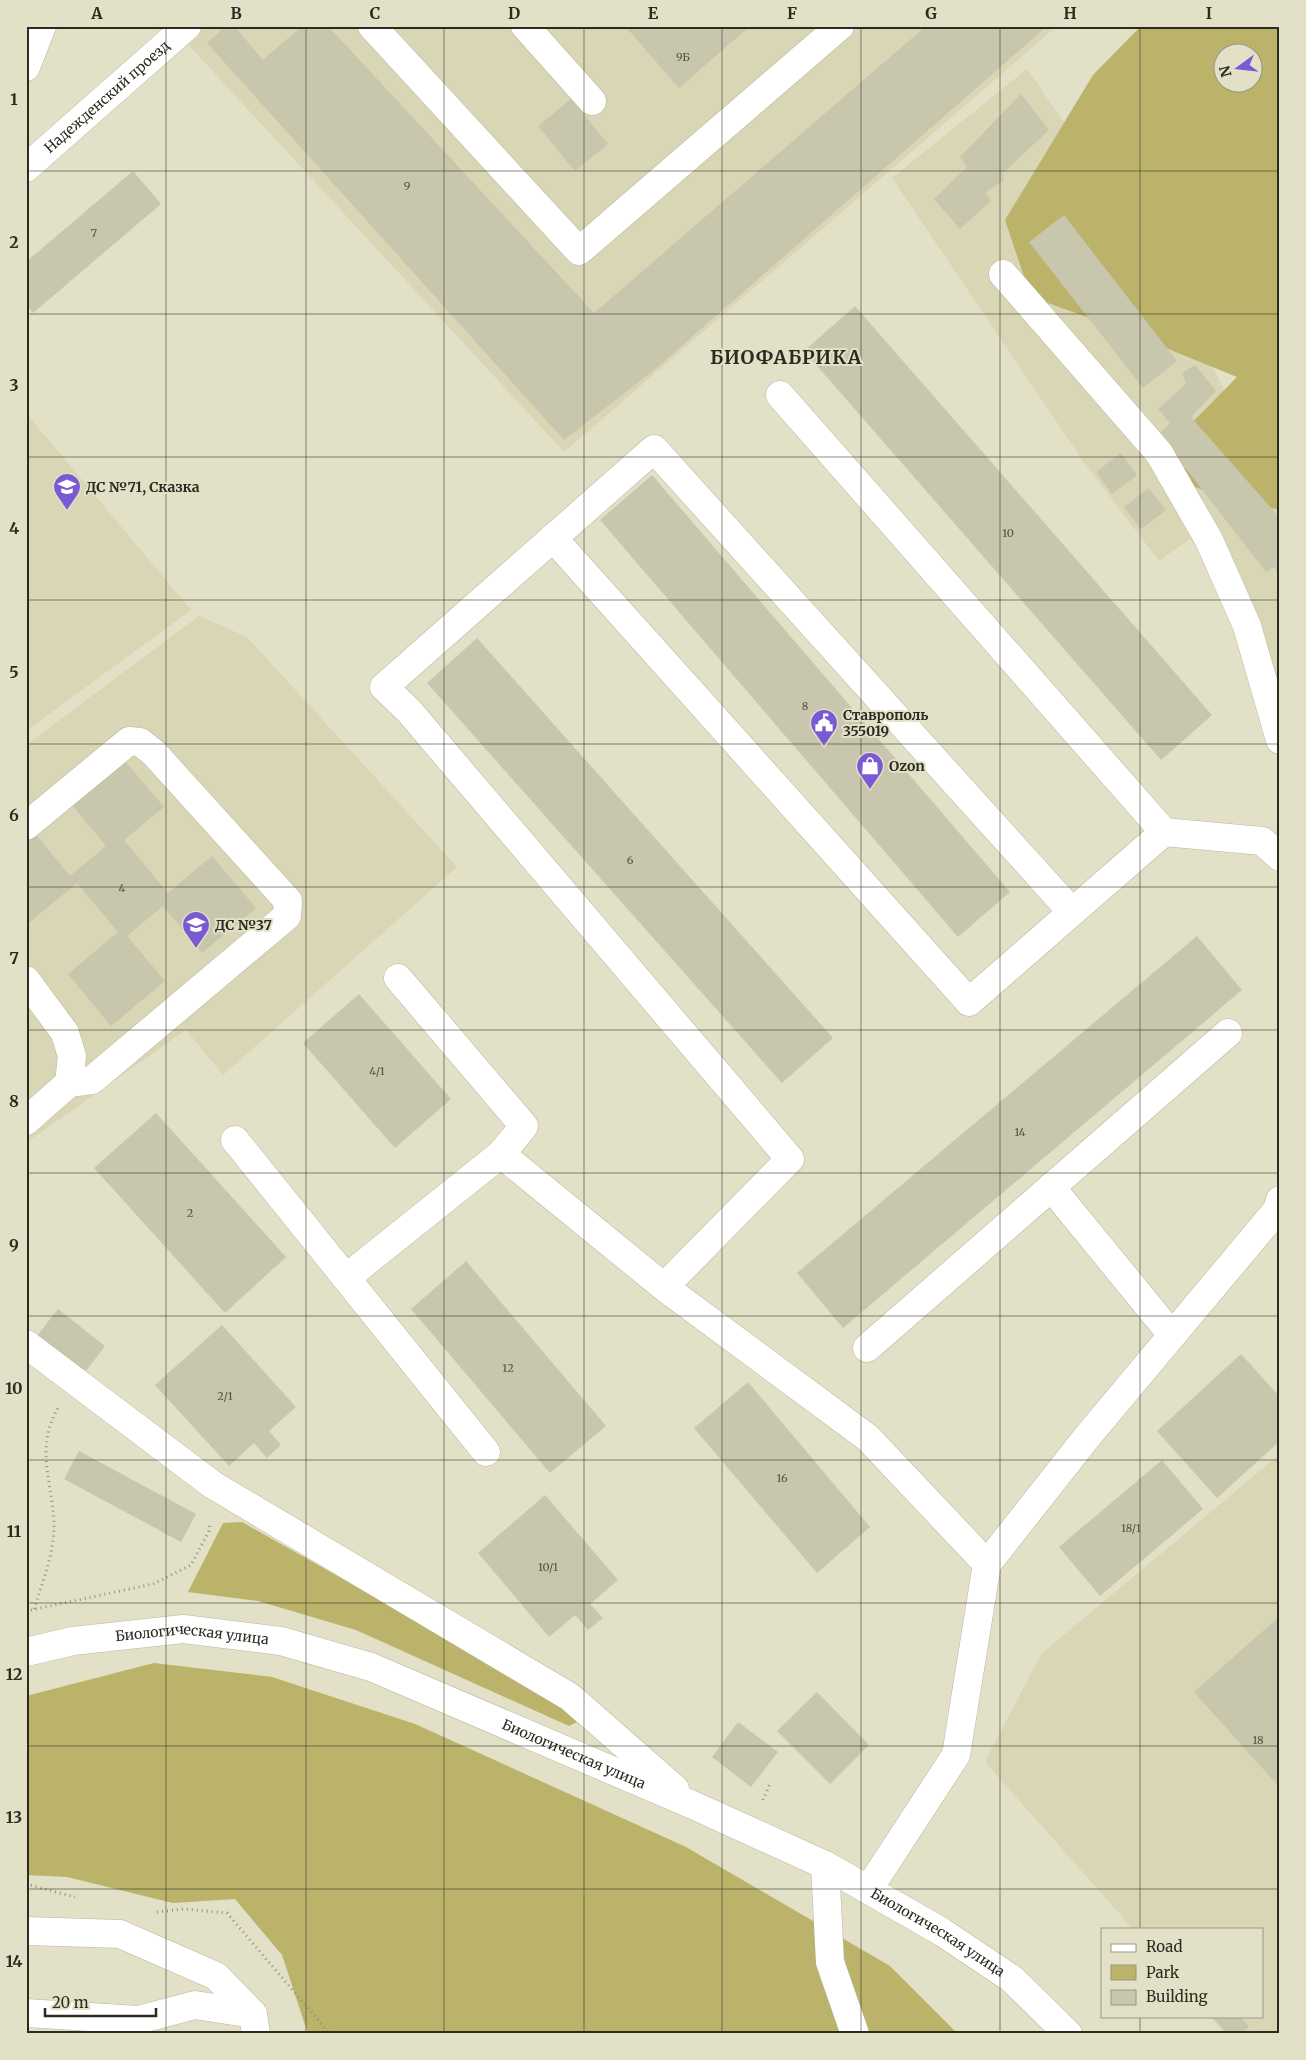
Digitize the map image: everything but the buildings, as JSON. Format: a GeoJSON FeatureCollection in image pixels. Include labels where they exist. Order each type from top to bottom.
{"type":"FeatureCollection","features":[{"type":"Feature","properties":{"kind":"street"},"geometry":{"type":"LineString","coordinates":[[26,67],[42,26]]}},
{"type":"Feature","properties":{"kind":"street","name":"Надежденский проезд"},"geometry":{"type":"LineString","coordinates":[[26,168],[187,26]]}},
{"type":"Feature","properties":{"kind":"street"},"geometry":{"type":"LineString","coordinates":[[372,26],[579,251],[840,26]]}},
{"type":"Feature","properties":{"kind":"street"},"geometry":{"type":"LineString","coordinates":[[525,26],[592,100]]}},
{"type":"Feature","properties":{"kind":"street"},"geometry":{"type":"LineString","coordinates":[[1003,274],[1159,453],[1209,540],[1247,626],[1280,740]]}},
{"type":"Feature","properties":{"kind":"street"},"geometry":{"type":"LineString","coordinates":[[780,395],[1164,832],[1262,840],[1280,857]]}},
{"type":"Feature","properties":{"kind":"street"},"geometry":{"type":"LineString","coordinates":[[664,1287],[790,1159],[409,711],[384,688],[654,449],[1072,912]]}},
{"type":"Feature","properties":{"kind":"street"},"geometry":{"type":"LineString","coordinates":[[554,538],[969,1002],[1164,832]]}},
{"type":"Feature","properties":{"kind":"street"},"geometry":{"type":"LineString","coordinates":[[26,826],[129,741],[140,742],[154,753],[288,901],[287,916],[92,1080],[69,1083],[26,1120]]}},
{"type":"Feature","properties":{"kind":"street"},"geometry":{"type":"LineString","coordinates":[[346,1278],[501,1154],[524,1126],[398,978]]}},
{"type":"Feature","properties":{"kind":"street"},"geometry":{"type":"LineString","coordinates":[[26,980],[65,1032],[72,1056],[69,1083]]}},
{"type":"Feature","properties":{"kind":"street"},"geometry":{"type":"LineString","coordinates":[[867,1348],[1228,1033]]}},
{"type":"Feature","properties":{"kind":"street"},"geometry":{"type":"LineString","coordinates":[[235,1140],[486,1452]]}},
{"type":"Feature","properties":{"kind":"street"},"geometry":{"type":"LineString","coordinates":[[501,1154],[664,1287],[868,1438],[987,1564]]}},
{"type":"Feature","properties":{"kind":"street"},"geometry":{"type":"LineString","coordinates":[[1052,1187],[1172,1335]]}},
{"type":"Feature","properties":{"kind":"street"},"geometry":{"type":"LineString","coordinates":[[868,1890],[956,1756],[987,1564],[1087,1437],[1277,1210],[1280,1200]]}},
{"type":"Feature","properties":{"kind":"street"},"geometry":{"type":"LineString","coordinates":[[26,1344],[213,1485],[570,1697],[695,1806]]}},
{"type":"Feature","properties":{"kind":"street","name":"Биологическая улица"},"geometry":{"type":"LineString","coordinates":[[26,1652],[73,1641],[183,1629],[281,1641],[371,1667],[695,1806],[826,1865],[942,1932],[1012,1980],[1068,2034]]}},
{"type":"Feature","properties":{"kind":"street"},"geometry":{"type":"LineString","coordinates":[[826,1865],[830,1962],[855,2034]]}},
{"type":"Feature","properties":{"kind":"street"},"geometry":{"type":"LineString","coordinates":[[26,1931],[120,1934],[216,1976],[254,2024]]}},
{"type":"Feature","properties":{"kind":"street"},"geometry":{"type":"LineString","coordinates":[[26,2013],[138,2020],[195,2005],[254,2024]]}},
{"type":"Feature","properties":{"kind":"path"},"geometry":{"type":"LineString","coordinates":[[34,1609],[50,1556],[54,1522],[47,1478],[46,1445],[52,1418],[74,1379]]}},
{"type":"Feature","properties":{"kind":"path"},"geometry":{"type":"LineString","coordinates":[[26,1611],[153,1584],[191,1565],[210,1531],[213,1485]]}},
{"type":"Feature","properties":{"kind":"shaded area"},"geometry":{"type":"Polygon","coordinates":[[[171,26],[1057,26],[564,452],[171,26]]]}},
{"type":"Feature","properties":{"kind":"shaded area"},"geometry":{"type":"Polygon","coordinates":[[[1027,69],[1072,134],[1198,341],[1228,396],[1280,509],[1280,688],[1241,575],[1210,524],[1159,561],[1081,458],[892,178],[1027,69]]]}},
{"type":"Feature","properties":{"kind":"shaded area","name":"ДС №71, Сказка"},"geometry":{"type":"Polygon","coordinates":[[[26,413],[191,610],[26,731],[26,413]]]}},
{"type":"Feature","properties":{"kind":"shaded area","name":"ДС №37"},"geometry":{"type":"Polygon","coordinates":[[[199,616],[247,637],[457,867],[223,1075],[186,1030],[26,1143],[26,745],[199,616]]]}},
{"type":"Feature","properties":{"kind":"shaded area"},"geometry":{"type":"Polygon","coordinates":[[[1280,1454],[1280,2034],[1226,2034],[1212,2018],[1264,2018],[1264,1928],[1132,1928],[985,1762],[1041,1654],[1280,1454]]]}},
{"type":"Feature","properties":{"kind":"green space"},"geometry":{"type":"Polygon","coordinates":[[[1141,26],[1280,26],[1280,510],[1244,502],[1188,485],[1179,436],[1237,377],[1112,326],[1031,297],[1005,220],[1093,75],[1141,26]]]}},
{"type":"Feature","properties":{"kind":"green space"},"geometry":{"type":"Polygon","coordinates":[[[242,1522],[498,1667],[574,1715],[577,1722],[569,1726],[356,1630],[258,1601],[188,1592],[223,1523],[242,1522]]]}},
{"type":"Feature","properties":{"kind":"green space"},"geometry":{"type":"Polygon","coordinates":[[[154,1663],[272,1677],[415,1724],[686,1847],[890,1966],[958,2034],[308,2034],[282,1955],[235,1899],[173,1903],[67,1877],[26,1875],[26,1696],[154,1663]]]}},
{"type":"Feature","properties":{"kind":"place","name":"ДС №71, Сказка"},"geometry":{"type":"Point","coordinates":[67,511]}},
{"type":"Feature","properties":{"kind":"place","name":"Ставрополь 355019"},"geometry":{"type":"Point","coordinates":[824,747]}},
{"type":"Feature","properties":{"kind":"place","name":"Ozon"},"geometry":{"type":"Point","coordinates":[870,790]}},
{"type":"Feature","properties":{"kind":"place","name":"ДС №37"},"geometry":{"type":"Point","coordinates":[196,949]}},
{"type":"Feature","properties":{"kind":"district","name":"БИОФАБРИКА"},"geometry":{"type":"Point","coordinates":[786,357]}}]}
